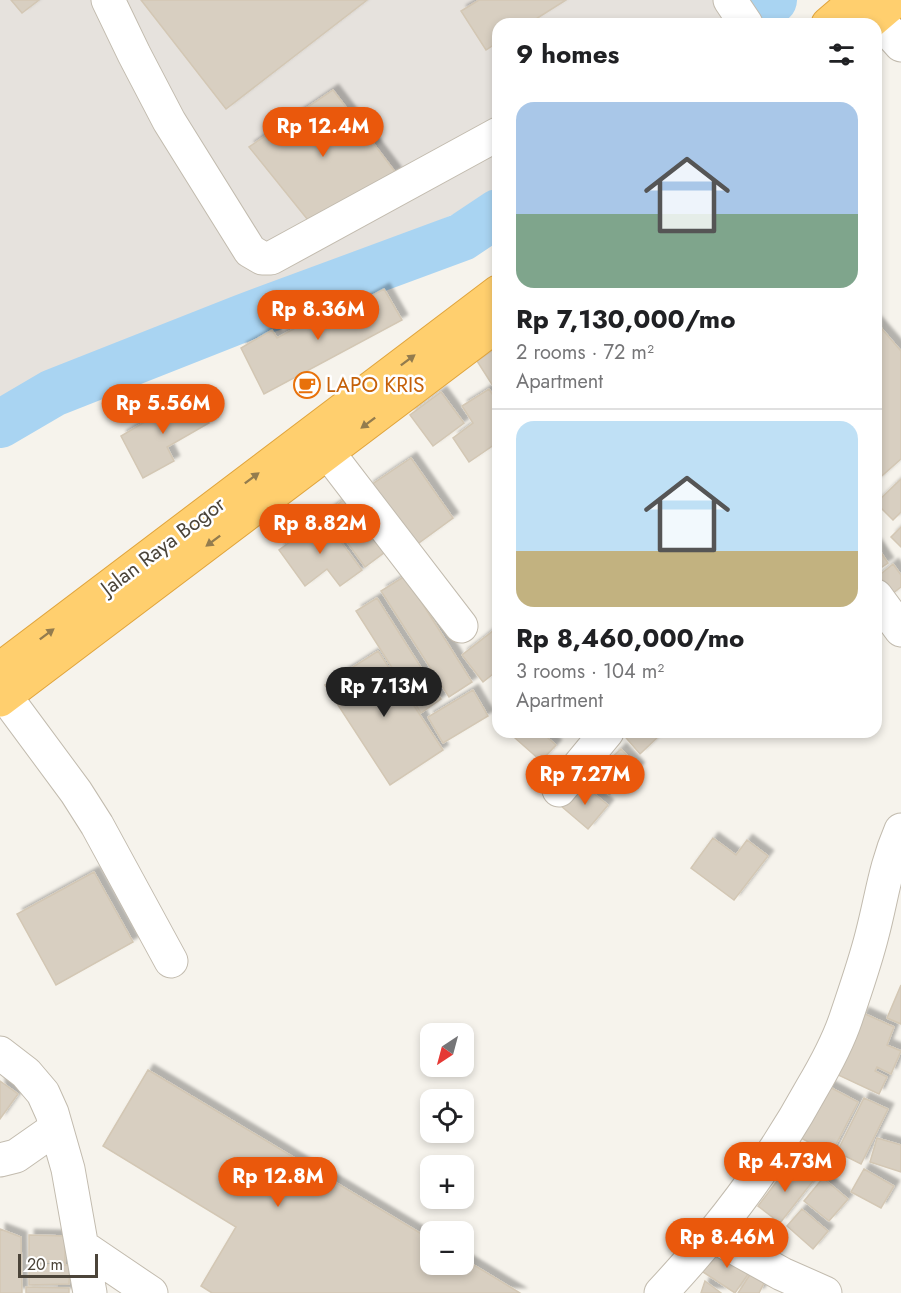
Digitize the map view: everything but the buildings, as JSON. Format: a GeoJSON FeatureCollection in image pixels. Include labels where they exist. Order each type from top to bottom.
{"type":"FeatureCollection","features":[{"type":"Feature","properties":{"kind":"highway"},"geometry":{"type":"LineString","coordinates":[[848,18],[874,10]]}},
{"type":"Feature","properties":{"kind":"highway","name":"Jalan Raya Bogor"},"geometry":{"type":"LineString","coordinates":[[2,689],[492,297]]}},
{"type":"Feature","properties":{"kind":"highway","name":"Jalan Raya Bogor"},"geometry":{"type":"LineString","coordinates":[[2,689],[329,454],[492,329]]}},
{"type":"Feature","properties":{"kind":"street"},"geometry":{"type":"LineString","coordinates":[[108,0],[169,121],[250,250],[262,258],[270,258],[492,137]]}},
{"type":"Feature","properties":{"kind":"street"},"geometry":{"type":"LineString","coordinates":[[882,20],[901,45]]}},
{"type":"Feature","properties":{"kind":"street"},"geometry":{"type":"LineString","coordinates":[[329,454],[461,626]]}},
{"type":"Feature","properties":{"kind":"street"},"geometry":{"type":"LineString","coordinates":[[2,689],[97,825],[171,961]]}},
{"type":"Feature","properties":{"kind":"street"},"geometry":{"type":"LineString","coordinates":[[559,790],[602,738]]}},
{"type":"Feature","properties":{"kind":"street"},"geometry":{"type":"LineString","coordinates":[[661,1293],[749,1190],[789,1131],[824,1066],[845,1021],[872,935],[889,857],[901,830]]}},
{"type":"Feature","properties":{"kind":"street"},"geometry":{"type":"LineString","coordinates":[[0,1053],[26,1073],[43,1093],[68,1169],[90,1293]]}},
{"type":"Feature","properties":{"kind":"street"},"geometry":{"type":"LineString","coordinates":[[0,1160],[16,1156],[56,1128]]}},
{"type":"Feature","properties":{"kind":"street"},"geometry":{"type":"LineString","coordinates":[[712,1235],[778,1284],[825,1293]]}},
{"type":"Feature","properties":{"kind":"street"},"geometry":{"type":"LineString","coordinates":[[83,1247],[151,1293]]}},
{"type":"Feature","properties":{"kind":"shaded area"},"geometry":{"type":"Polygon","coordinates":[[[0,0],[752,0],[734,18],[492,18],[492,197],[403,237],[238,297],[164,331],[54,374],[0,410],[0,0]]]}},
{"type":"Feature","properties":{"kind":"waterway"},"geometry":{"type":"LineString","coordinates":[[754,18],[773,0]]}},
{"type":"Feature","properties":{"kind":"waterway"},"geometry":{"type":"LineString","coordinates":[[0,424],[53,393],[243,318],[462,237],[492,217]]}},
{"type":"Feature","properties":{"kind":"place","name":"LAPO KRIS"},"geometry":{"type":"Point","coordinates":[307,385]}}]}
